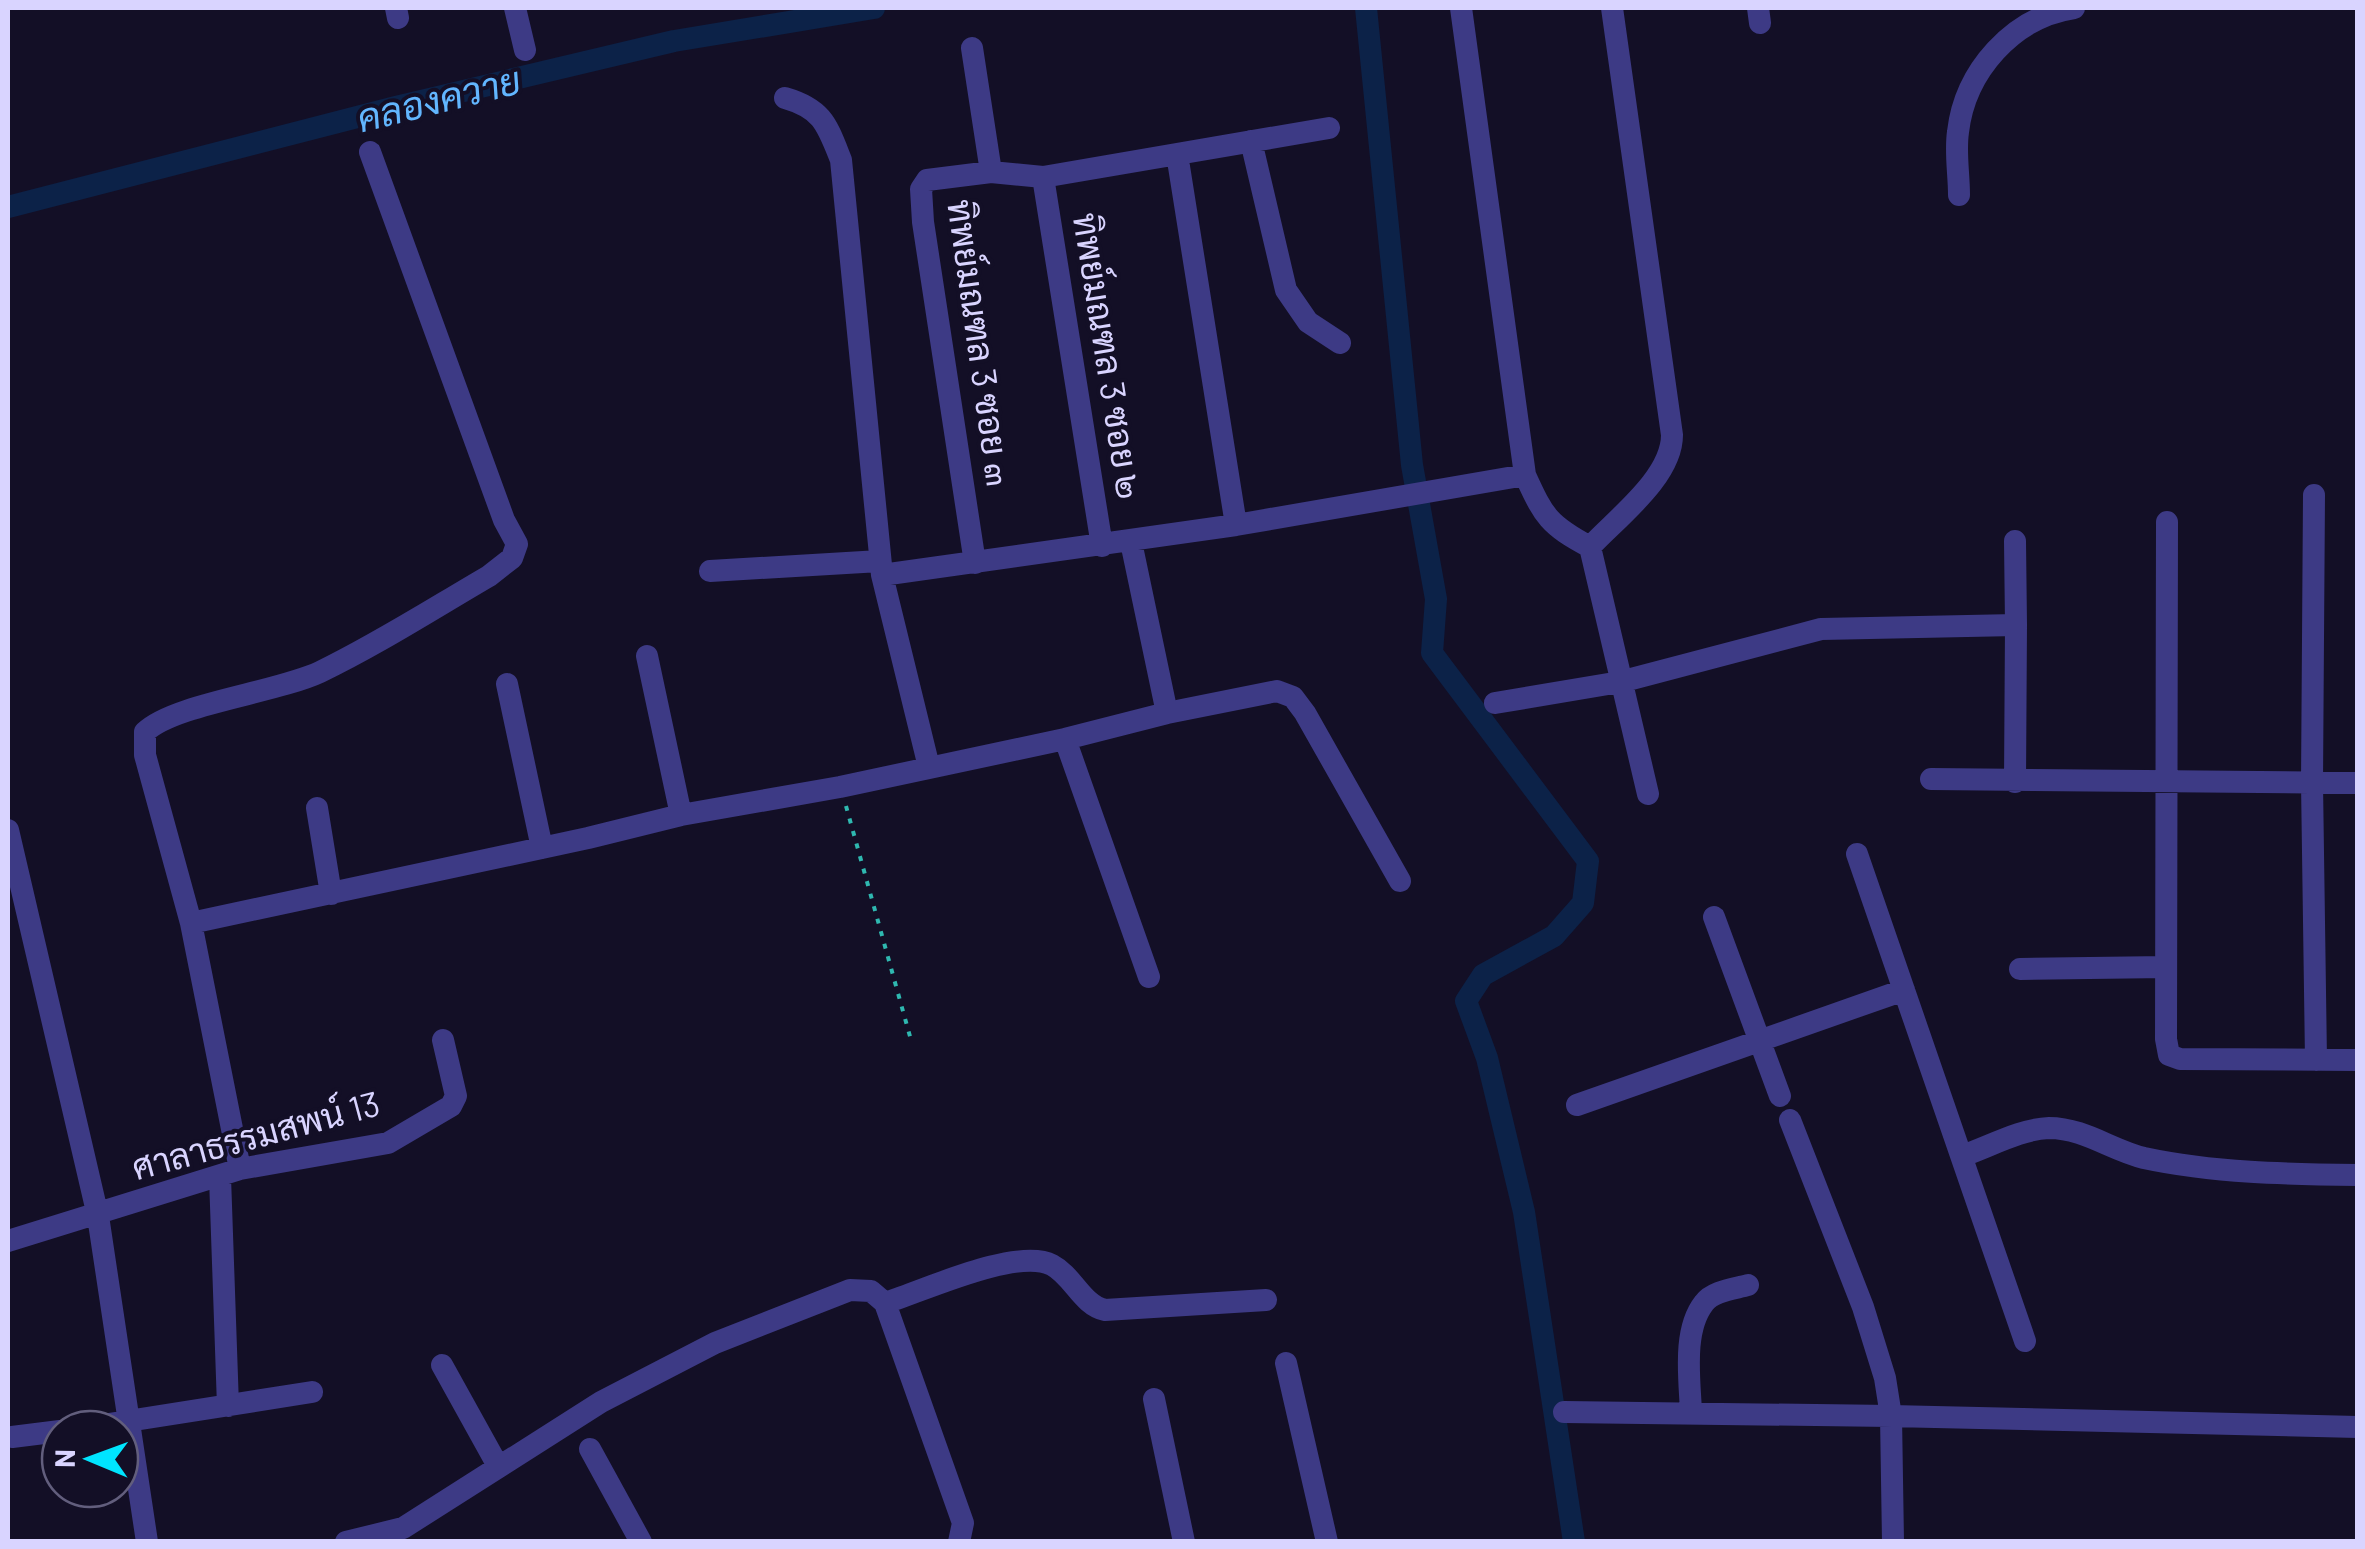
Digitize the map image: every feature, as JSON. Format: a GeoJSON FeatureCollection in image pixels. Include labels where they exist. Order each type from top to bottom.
{"type":"FeatureCollection","features":[{"type":"Feature","properties":{"kind":"street"},"geometry":{"type":"LineString","coordinates":[[515,8],[524,50]]}},
{"type":"Feature","properties":{"kind":"street"},"geometry":{"type":"LineString","coordinates":[[1461,8],[1526,474],[1540,508],[1558,530],[1590,547],[1648,794]]}},
{"type":"Feature","properties":{"kind":"street"},"geometry":{"type":"LineString","coordinates":[[1590,547],[1663,470],[1672,453],[1612,8]]}},
{"type":"Feature","properties":{"kind":"street"},"geometry":{"type":"LineString","coordinates":[[1959,195],[1958,132],[1969,88],[1984,62],[2008,37],[2074,8]]}},
{"type":"Feature","properties":{"kind":"street"},"geometry":{"type":"LineString","coordinates":[[972,48],[991,172]]}},
{"type":"Feature","properties":{"kind":"street"},"geometry":{"type":"LineString","coordinates":[[785,98],[808,104],[826,122],[841,160],[881,568],[929,767]]}},
{"type":"Feature","properties":{"kind":"street","name":"ทิพย์มณฑล 3 ซอย ๓"},"geometry":{"type":"LineString","coordinates":[[975,563],[923,222],[921,188],[927,180],[991,172],[1043,178],[1330,128]]}},
{"type":"Feature","properties":{"kind":"street"},"geometry":{"type":"LineString","coordinates":[[1251,141],[1286,290],[1308,322],[1340,343]]}},
{"type":"Feature","properties":{"kind":"street"},"geometry":{"type":"LineString","coordinates":[[228,1406],[230,1173],[191,922],[145,756],[144,732],[158,719],[252,695],[318,672],[489,576],[512,558],[517,544],[504,520],[370,152]]}},
{"type":"Feature","properties":{"kind":"street"},"geometry":{"type":"LineString","coordinates":[[1177,154],[1236,526]]}},
{"type":"Feature","properties":{"kind":"street","name":"ทิพย์มณฑล 3 ซอย ๒"},"geometry":{"type":"LineString","coordinates":[[1043,178],[1102,546]]}},
{"type":"Feature","properties":{"kind":"street"},"geometry":{"type":"LineString","coordinates":[[710,571],[975,563],[1236,526],[1526,474]]}},
{"type":"Feature","properties":{"kind":"street"},"geometry":{"type":"LineString","coordinates":[[2314,495],[2312,783],[2316,1060]]}},
{"type":"Feature","properties":{"kind":"street"},"geometry":{"type":"LineString","coordinates":[[2166,522],[2169,1054],[2180,1059],[2358,1060]]}},
{"type":"Feature","properties":{"kind":"street"},"geometry":{"type":"LineString","coordinates":[[2015,541],[2016,782]]}},
{"type":"Feature","properties":{"kind":"street"},"geometry":{"type":"LineString","coordinates":[[1131,542],[1167,713]]}},
{"type":"Feature","properties":{"kind":"street"},"geometry":{"type":"LineString","coordinates":[[1495,704],[1620,682],[1821,629],[2016,626]]}},
{"type":"Feature","properties":{"kind":"street"},"geometry":{"type":"LineString","coordinates":[[647,656],[681,815]]}},
{"type":"Feature","properties":{"kind":"street"},"geometry":{"type":"LineString","coordinates":[[507,684],[542,848]]}},
{"type":"Feature","properties":{"kind":"street"},"geometry":{"type":"LineString","coordinates":[[191,922],[1277,691],[1294,697],[1400,881]]}},
{"type":"Feature","properties":{"kind":"street"},"geometry":{"type":"LineString","coordinates":[[1066,738],[1149,976]]}},
{"type":"Feature","properties":{"kind":"street"},"geometry":{"type":"LineString","coordinates":[[1931,779],[2358,783]]}},
{"type":"Feature","properties":{"kind":"street"},"geometry":{"type":"LineString","coordinates":[[317,808],[330,894]]}},
{"type":"Feature","properties":{"kind":"street"},"geometry":{"type":"LineString","coordinates":[[8,830],[98,1216],[128,1409]]}},
{"type":"Feature","properties":{"kind":"street"},"geometry":{"type":"LineString","coordinates":[[1857,854],[2026,1341]]}},
{"type":"Feature","properties":{"kind":"street"},"geometry":{"type":"LineString","coordinates":[[1714,917],[1780,1096]]}},
{"type":"Feature","properties":{"kind":"street"},"geometry":{"type":"LineString","coordinates":[[2020,969],[2166,968]]}},
{"type":"Feature","properties":{"kind":"street"},"geometry":{"type":"LineString","coordinates":[[1577,1105],[1904,990]]}},
{"type":"Feature","properties":{"kind":"street","name":"ศาลาธรรมสพน์ 13"},"geometry":{"type":"LineString","coordinates":[[8,1241],[230,1173],[388,1143],[452,1106],[456,1096],[443,1040]]}},
{"type":"Feature","properties":{"kind":"street"},"geometry":{"type":"LineString","coordinates":[[1790,1120],[1876,1346],[1891,1416],[1892,1542]]}},
{"type":"Feature","properties":{"kind":"street"},"geometry":{"type":"LineString","coordinates":[[1962,1156],[2037,1129],[2055,1128],[2086,1134],[2141,1157],[2264,1174],[2358,1174]]}},
{"type":"Feature","properties":{"kind":"street"},"geometry":{"type":"LineString","coordinates":[[886,1303],[1028,1260],[1043,1261],[1062,1270],[1089,1302],[1105,1310],[1266,1300]]}},
{"type":"Feature","properties":{"kind":"street"},"geometry":{"type":"LineString","coordinates":[[1691,1414],[1692,1332],[1704,1303],[1716,1294],[1748,1286]]}},
{"type":"Feature","properties":{"kind":"street"},"geometry":{"type":"LineString","coordinates":[[346,1542],[403,1528],[601,1402],[715,1343],[850,1290],[871,1291],[886,1303],[963,1523],[959,1542]]}},
{"type":"Feature","properties":{"kind":"street"},"geometry":{"type":"LineString","coordinates":[[1286,1364],[1326,1542]]}},
{"type":"Feature","properties":{"kind":"street"},"geometry":{"type":"LineString","coordinates":[[442,1365],[498,1466]]}},
{"type":"Feature","properties":{"kind":"street"},"geometry":{"type":"LineString","coordinates":[[140,1420],[312,1392]]}},
{"type":"Feature","properties":{"kind":"street"},"geometry":{"type":"LineString","coordinates":[[1154,1399],[1184,1542]]}},
{"type":"Feature","properties":{"kind":"street"},"geometry":{"type":"LineString","coordinates":[[1564,1412],[2358,1427]]}},
{"type":"Feature","properties":{"kind":"street"},"geometry":{"type":"LineString","coordinates":[[12,1437],[40,1434]]}},
{"type":"Feature","properties":{"kind":"street"},"geometry":{"type":"LineString","coordinates":[[590,1450],[641,1542]]}},
{"type":"Feature","properties":{"kind":"street"},"geometry":{"type":"LineString","coordinates":[[140,1493],[147,1542]]}},
{"type":"Feature","properties":{"kind":"path"},"geometry":{"type":"LineString","coordinates":[[840,787],[911,1040]]}},
{"type":"Feature","properties":{"kind":"waterway","name":"คลองควาย"},"geometry":{"type":"LineString","coordinates":[[8,207],[396,107],[674,41],[874,8]]}},
{"type":"Feature","properties":{"kind":"waterway"},"geometry":{"type":"LineString","coordinates":[[1366,8],[1412,465],[1436,599],[1432,653],[1588,861],[1583,903],[1554,936],[1483,975],[1466,1001],[1487,1058],[1524,1212],[1574,1542]]}}]}
